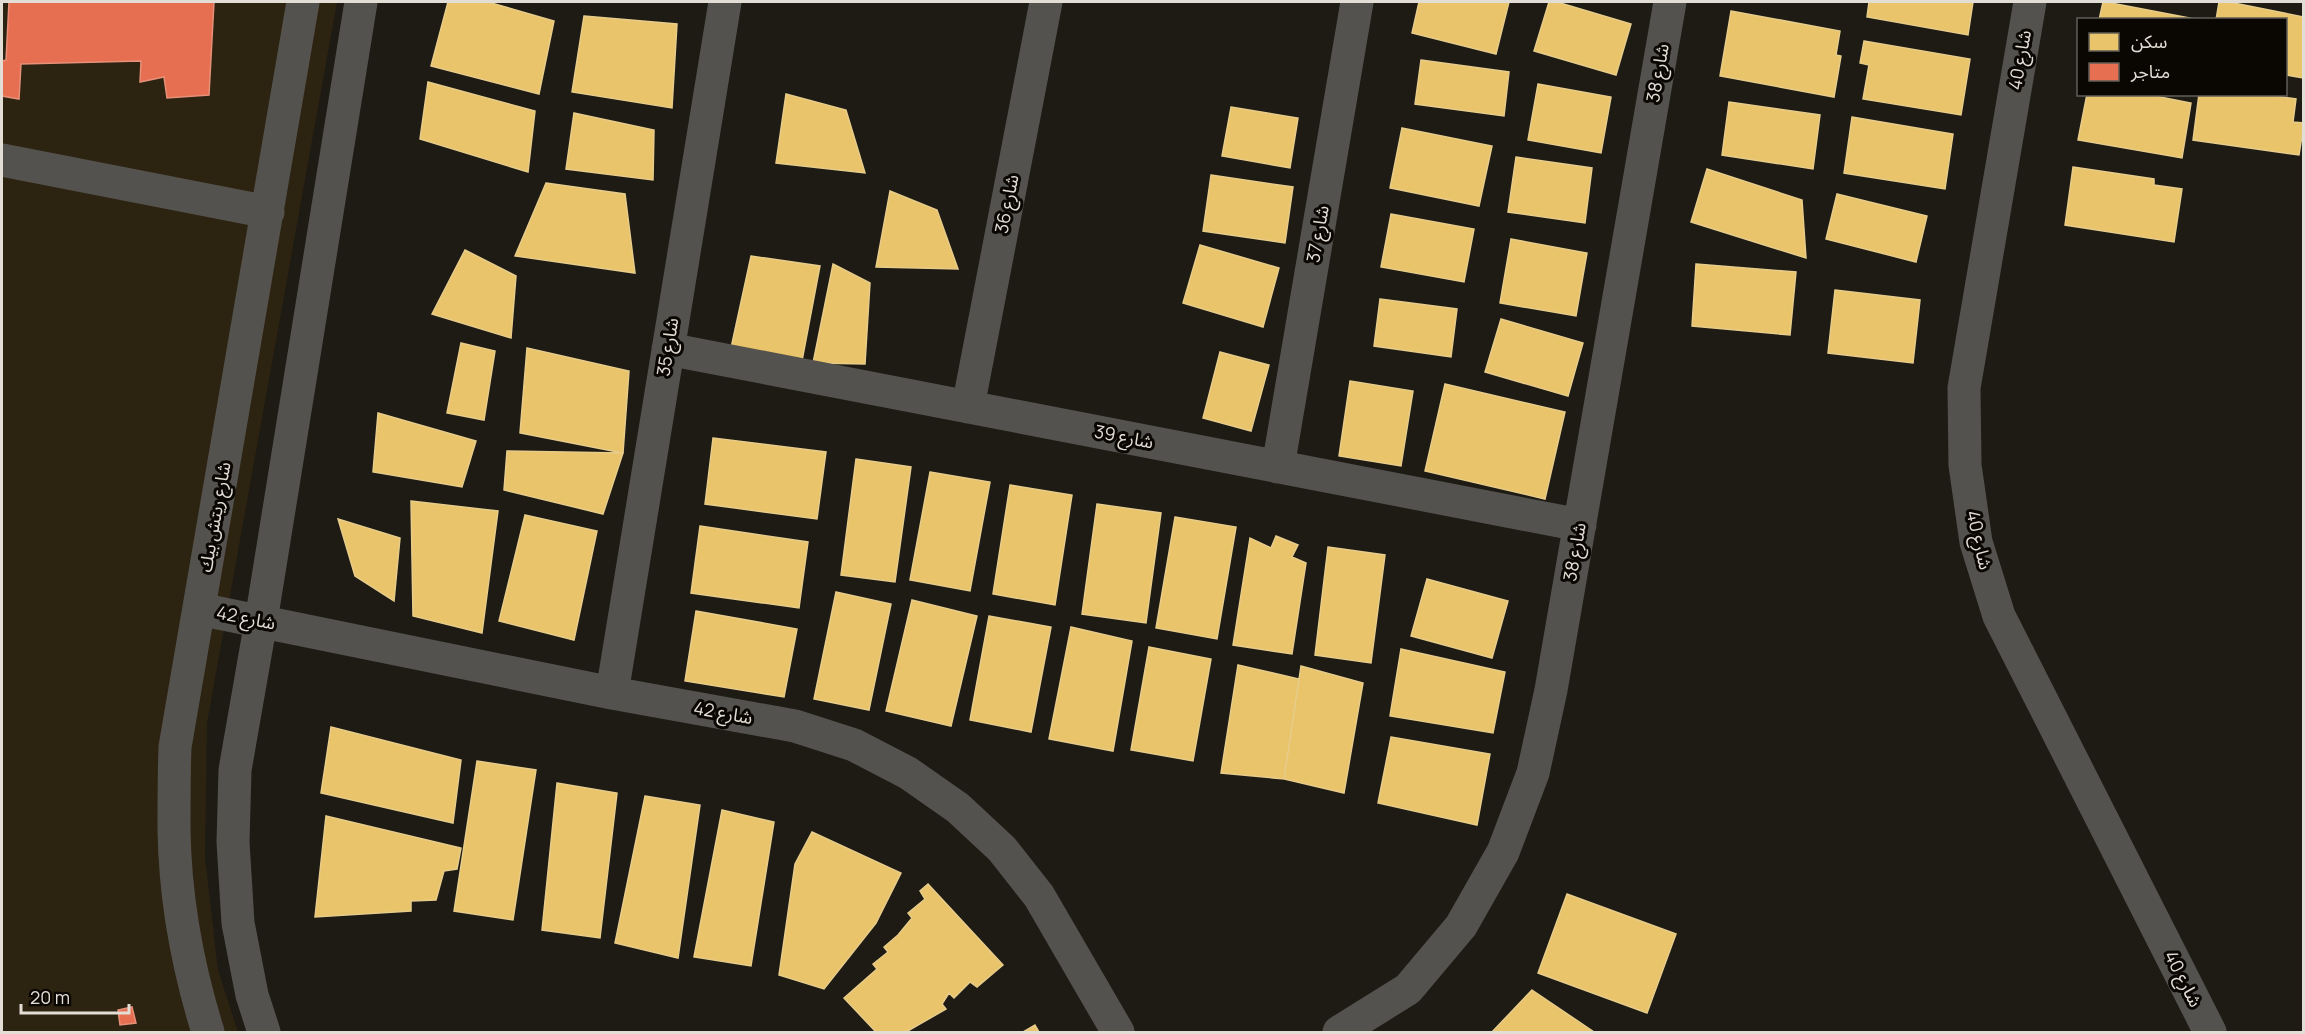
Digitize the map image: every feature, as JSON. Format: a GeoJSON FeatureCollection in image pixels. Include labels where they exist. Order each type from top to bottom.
{"type":"FeatureCollection","features":[{"type":"Feature","properties":{"kind":"street","name":"شارع ريتش بيك"},"geometry":{"type":"LineString","coordinates":[[208,1032],[198,999],[182,916],[174,831],[176,738],[303,2]]}},
{"type":"Feature","properties":{"kind":"street"},"geometry":{"type":"LineString","coordinates":[[264,1032],[252,995],[238,923],[233,843],[235,770],[361,2]]}},
{"type":"Feature","properties":{"kind":"street","name":"شارع 35"},"geometry":{"type":"LineString","coordinates":[[612,693],[725,2]]}},
{"type":"Feature","properties":{"kind":"street","name":"شارع 36"},"geometry":{"type":"LineString","coordinates":[[968,407],[1046,2]]}},
{"type":"Feature","properties":{"kind":"street","name":"شارع 37"},"geometry":{"type":"LineString","coordinates":[[1278,467],[1357,2]]}},
{"type":"Feature","properties":{"kind":"street","name":"شارع 38"},"geometry":{"type":"LineString","coordinates":[[1339,1032],[1408,989],[1461,926],[1503,852],[1533,773],[1551,690],[1670,2]]}},
{"type":"Feature","properties":{"kind":"street","name":"شارع 40"},"geometry":{"type":"LineString","coordinates":[[2030,2],[1964,388],[1965,465],[1976,542],[2000,616],[2210,1032]]}},
{"type":"Feature","properties":{"kind":"street"},"geometry":{"type":"LineString","coordinates":[[2,160],[268,212]]}},
{"type":"Feature","properties":{"kind":"street","name":"شارع 39"},"geometry":{"type":"LineString","coordinates":[[668,349],[1580,525]]}},
{"type":"Feature","properties":{"kind":"street","name":"شارع 42"},"geometry":{"type":"LineString","coordinates":[[198,609],[612,693],[795,726],[854,745],[908,773],[958,808],[1002,849],[1039,896],[1118,1032]]}},
{"type":"Feature","properties":{"kind":"shaded area"},"geometry":{"type":"Polygon","coordinates":[[[2,2],[337,2],[207,723],[205,858],[218,970],[238,1032],[2,1032],[2,2]]]}},
{"type":"Feature","properties":{"kind":"building: سكن"},"geometry":{"type":"Polygon","coordinates":[[[448,2],[488,2],[554,21],[539,94],[431,66],[448,2]]]}},
{"type":"Feature","properties":{"kind":"building: سكن"},"geometry":{"type":"Polygon","coordinates":[[[1419,2],[1509,2],[1496,54],[1412,33],[1419,2]]]}},
{"type":"Feature","properties":{"kind":"building: سكن"},"geometry":{"type":"Polygon","coordinates":[[[1549,2],[1557,2],[1631,24],[1616,75],[1534,51],[1549,2]]]}},
{"type":"Feature","properties":{"kind":"building: سكن"},"geometry":{"type":"Polygon","coordinates":[[[1869,2],[1973,2],[1968,35],[1867,17],[1869,2]]]}},
{"type":"Feature","properties":{"kind":"building: سكن"},"geometry":{"type":"Polygon","coordinates":[[[2103,2],[2106,2],[2190,18],[2099,18],[2103,2]]]}},
{"type":"Feature","properties":{"kind":"building: سكن"},"geometry":{"type":"Polygon","coordinates":[[[2219,2],[2304,17],[2304,78],[2287,75],[2287,18],[2216,18],[2219,2]]]}},
{"type":"Feature","properties":{"kind":"building: سكن"},"geometry":{"type":"Polygon","coordinates":[[[1731,11],[1840,31],[1836,55],[1841,56],[1834,97],[1720,76],[1731,11]]]}},
{"type":"Feature","properties":{"kind":"building: سكن"},"geometry":{"type":"Polygon","coordinates":[[[584,16],[677,24],[672,108],[572,92],[584,16]]]}},
{"type":"Feature","properties":{"kind":"building: سكن"},"geometry":{"type":"Polygon","coordinates":[[[1864,41],[1970,59],[1961,115],[1863,99],[1869,65],[1860,63],[1864,41]]]}},
{"type":"Feature","properties":{"kind":"building: سكن"},"geometry":{"type":"Polygon","coordinates":[[[1421,60],[1509,72],[1504,116],[1415,104],[1421,60]]]}},
{"type":"Feature","properties":{"kind":"building: سكن"},"geometry":{"type":"Polygon","coordinates":[[[428,82],[535,111],[528,172],[420,139],[428,82]]]}},
{"type":"Feature","properties":{"kind":"building: سكن"},"geometry":{"type":"Polygon","coordinates":[[[1538,84],[1611,97],[1601,153],[1528,140],[1538,84]]]}},
{"type":"Feature","properties":{"kind":"building: سكن"},"geometry":{"type":"Polygon","coordinates":[[[786,94],[846,110],[865,173],[776,163],[786,94]]]}},
{"type":"Feature","properties":{"kind":"building: سكن"},"geometry":{"type":"Polygon","coordinates":[[[2087,96],[2155,96],[2191,103],[2182,158],[2078,140],[2087,96]]]}},
{"type":"Feature","properties":{"kind":"building: سكن"},"geometry":{"type":"Polygon","coordinates":[[[2199,96],[2275,96],[2296,99],[2293,122],[2304,123],[2299,155],[2193,140],[2199,96]]]}},
{"type":"Feature","properties":{"kind":"building: سكن"},"geometry":{"type":"Polygon","coordinates":[[[1729,102],[1820,115],[1813,169],[1722,155],[1729,102]]]}},
{"type":"Feature","properties":{"kind":"building: سكن"},"geometry":{"type":"Polygon","coordinates":[[[1231,107],[1298,118],[1290,168],[1222,156],[1231,107]]]}},
{"type":"Feature","properties":{"kind":"building: سكن"},"geometry":{"type":"Polygon","coordinates":[[[574,113],[654,130],[653,180],[566,169],[574,113]]]}},
{"type":"Feature","properties":{"kind":"building: سكن"},"geometry":{"type":"Polygon","coordinates":[[[1852,117],[1953,134],[1945,189],[1844,173],[1852,117]]]}},
{"type":"Feature","properties":{"kind":"building: سكن"},"geometry":{"type":"Polygon","coordinates":[[[1402,128],[1492,146],[1479,206],[1390,188],[1402,128]]]}},
{"type":"Feature","properties":{"kind":"building: سكن"},"geometry":{"type":"Polygon","coordinates":[[[1516,157],[1592,168],[1585,223],[1508,212],[1516,157]]]}},
{"type":"Feature","properties":{"kind":"building: سكن"},"geometry":{"type":"Polygon","coordinates":[[[2073,167],[2154,179],[2154,185],[2182,189],[2174,242],[2065,225],[2073,167]]]}},
{"type":"Feature","properties":{"kind":"building: سكن"},"geometry":{"type":"Polygon","coordinates":[[[1707,169],[1802,200],[1806,258],[1691,222],[1707,169]]]}},
{"type":"Feature","properties":{"kind":"building: سكن"},"geometry":{"type":"Polygon","coordinates":[[[1211,175],[1293,187],[1285,243],[1203,231],[1211,175]]]}},
{"type":"Feature","properties":{"kind":"building: سكن"},"geometry":{"type":"Polygon","coordinates":[[[546,183],[625,194],[635,273],[515,256],[546,183]]]}},
{"type":"Feature","properties":{"kind":"building: سكن"},"geometry":{"type":"Polygon","coordinates":[[[890,191],[937,210],[958,269],[876,267],[890,191]]]}},
{"type":"Feature","properties":{"kind":"building: سكن"},"geometry":{"type":"Polygon","coordinates":[[[1837,194],[1927,216],[1916,262],[1826,239],[1837,194]]]}},
{"type":"Feature","properties":{"kind":"building: سكن"},"geometry":{"type":"Polygon","coordinates":[[[1391,214],[1474,229],[1464,282],[1381,267],[1391,214]]]}},
{"type":"Feature","properties":{"kind":"building: سكن"},"geometry":{"type":"Polygon","coordinates":[[[1511,239],[1587,253],[1576,316],[1500,303],[1511,239]]]}},
{"type":"Feature","properties":{"kind":"building: سكن"},"geometry":{"type":"Polygon","coordinates":[[[1200,245],[1279,268],[1263,327],[1183,303],[1200,245]]]}},
{"type":"Feature","properties":{"kind":"building: سكن"},"geometry":{"type":"Polygon","coordinates":[[[465,250],[516,276],[511,338],[432,314],[465,250]]]}},
{"type":"Feature","properties":{"kind":"building: سكن"},"geometry":{"type":"Polygon","coordinates":[[[751,256],[820,266],[801,366],[731,348],[751,256]]]}},
{"type":"Feature","properties":{"kind":"building: سكن"},"geometry":{"type":"Polygon","coordinates":[[[833,264],[870,283],[865,364],[813,363],[833,264]]]}},
{"type":"Feature","properties":{"kind":"building: سكن"},"geometry":{"type":"Polygon","coordinates":[[[1696,264],[1796,272],[1790,335],[1692,326],[1696,264]]]}},
{"type":"Feature","properties":{"kind":"building: سكن"},"geometry":{"type":"Polygon","coordinates":[[[1835,290],[1920,300],[1913,363],[1828,353],[1835,290]]]}},
{"type":"Feature","properties":{"kind":"building: سكن"},"geometry":{"type":"Polygon","coordinates":[[[1380,299],[1457,309],[1451,357],[1374,346],[1380,299]]]}},
{"type":"Feature","properties":{"kind":"building: سكن"},"geometry":{"type":"Polygon","coordinates":[[[1501,319],[1583,343],[1568,396],[1485,372],[1501,319]]]}},
{"type":"Feature","properties":{"kind":"building: سكن"},"geometry":{"type":"Polygon","coordinates":[[[461,343],[495,351],[484,420],[447,413],[461,343]]]}},
{"type":"Feature","properties":{"kind":"building: سكن"},"geometry":{"type":"Polygon","coordinates":[[[527,348],[629,371],[623,453],[520,433],[527,348]]]}},
{"type":"Feature","properties":{"kind":"building: سكن"},"geometry":{"type":"Polygon","coordinates":[[[1220,352],[1269,365],[1251,431],[1203,418],[1220,352]]]}},
{"type":"Feature","properties":{"kind":"building: سكن"},"geometry":{"type":"Polygon","coordinates":[[[1350,381],[1413,391],[1401,466],[1339,456],[1350,381]]]}},
{"type":"Feature","properties":{"kind":"building: سكن"},"geometry":{"type":"Polygon","coordinates":[[[1445,384],[1565,412],[1545,499],[1425,471],[1445,384]]]}},
{"type":"Feature","properties":{"kind":"building: سكن"},"geometry":{"type":"Polygon","coordinates":[[[378,413],[476,441],[462,487],[373,472],[378,413]]]}},
{"type":"Feature","properties":{"kind":"building: سكن"},"geometry":{"type":"Polygon","coordinates":[[[713,438],[826,452],[817,519],[705,504],[713,438]]]}},
{"type":"Feature","properties":{"kind":"building: سكن"},"geometry":{"type":"Polygon","coordinates":[[[507,451],[623,453],[603,514],[504,490],[507,451]]]}},
{"type":"Feature","properties":{"kind":"building: سكن"},"geometry":{"type":"Polygon","coordinates":[[[856,459],[911,467],[895,582],[841,575],[856,459]]]}},
{"type":"Feature","properties":{"kind":"building: سكن"},"geometry":{"type":"Polygon","coordinates":[[[930,472],[990,482],[970,591],[910,580],[930,472]]]}},
{"type":"Feature","properties":{"kind":"building: سكن"},"geometry":{"type":"Polygon","coordinates":[[[1010,485],[1072,495],[1055,605],[993,594],[1010,485]]]}},
{"type":"Feature","properties":{"kind":"building: سكن"},"geometry":{"type":"Polygon","coordinates":[[[411,501],[498,511],[482,633],[413,616],[411,501]]]}},
{"type":"Feature","properties":{"kind":"building: سكن"},"geometry":{"type":"Polygon","coordinates":[[[1097,504],[1161,513],[1146,623],[1082,614],[1097,504]]]}},
{"type":"Feature","properties":{"kind":"building: سكن"},"geometry":{"type":"Polygon","coordinates":[[[525,515],[597,531],[574,640],[499,621],[525,515]]]}},
{"type":"Feature","properties":{"kind":"building: سكن"},"geometry":{"type":"Polygon","coordinates":[[[1175,517],[1236,527],[1217,639],[1156,628],[1175,517]]]}},
{"type":"Feature","properties":{"kind":"building: سكن"},"geometry":{"type":"Polygon","coordinates":[[[338,519],[400,538],[394,601],[355,576],[338,519]]]}},
{"type":"Feature","properties":{"kind":"building: سكن"},"geometry":{"type":"Polygon","coordinates":[[[700,526],[808,542],[799,608],[691,593],[700,526]]]}},
{"type":"Feature","properties":{"kind":"building: سكن"},"geometry":{"type":"Polygon","coordinates":[[[1276,536],[1298,545],[1292,557],[1306,563],[1292,654],[1233,645],[1250,538],[1271,548],[1276,536]]]}},
{"type":"Feature","properties":{"kind":"building: سكن"},"geometry":{"type":"Polygon","coordinates":[[[1328,547],[1385,555],[1371,663],[1315,655],[1328,547]]]}},
{"type":"Feature","properties":{"kind":"building: سكن"},"geometry":{"type":"Polygon","coordinates":[[[1427,579],[1508,601],[1492,658],[1411,636],[1427,579]]]}},
{"type":"Feature","properties":{"kind":"building: سكن"},"geometry":{"type":"Polygon","coordinates":[[[836,592],[891,604],[869,710],[814,699],[836,592]]]}},
{"type":"Feature","properties":{"kind":"building: سكن"},"geometry":{"type":"Polygon","coordinates":[[[912,600],[977,616],[951,726],[886,711],[912,600]]]}},
{"type":"Feature","properties":{"kind":"building: سكن"},"geometry":{"type":"Polygon","coordinates":[[[696,611],[797,629],[784,697],[685,681],[696,611]]]}},
{"type":"Feature","properties":{"kind":"building: سكن"},"geometry":{"type":"Polygon","coordinates":[[[989,616],[1051,627],[1031,732],[970,720],[989,616]]]}},
{"type":"Feature","properties":{"kind":"building: سكن"},"geometry":{"type":"Polygon","coordinates":[[[1071,627],[1132,641],[1113,751],[1049,739],[1071,627]]]}},
{"type":"Feature","properties":{"kind":"building: سكن"},"geometry":{"type":"Polygon","coordinates":[[[1149,647],[1211,659],[1193,761],[1131,750],[1149,647]]]}},
{"type":"Feature","properties":{"kind":"building: سكن"},"geometry":{"type":"Polygon","coordinates":[[[1401,649],[1505,672],[1493,733],[1390,716],[1401,649]]]}},
{"type":"Feature","properties":{"kind":"building: سكن"},"geometry":{"type":"Polygon","coordinates":[[[1238,665],[1299,679],[1284,779],[1221,773],[1238,665]]]}},
{"type":"Feature","properties":{"kind":"building: سكن"},"geometry":{"type":"Polygon","coordinates":[[[1301,666],[1363,683],[1344,793],[1284,779],[1301,666]]]}},
{"type":"Feature","properties":{"kind":"building: سكن"},"geometry":{"type":"Polygon","coordinates":[[[331,727],[461,760],[453,823],[321,793],[331,727]]]}},
{"type":"Feature","properties":{"kind":"building: سكن"},"geometry":{"type":"Polygon","coordinates":[[[1391,737],[1490,754],[1477,825],[1378,803],[1391,737]]]}},
{"type":"Feature","properties":{"kind":"building: سكن"},"geometry":{"type":"Polygon","coordinates":[[[477,761],[536,770],[513,920],[454,911],[477,761]]]}},
{"type":"Feature","properties":{"kind":"building: سكن"},"geometry":{"type":"Polygon","coordinates":[[[557,783],[617,793],[600,938],[542,930],[557,783]]]}},
{"type":"Feature","properties":{"kind":"building: سكن"},"geometry":{"type":"Polygon","coordinates":[[[645,796],[700,805],[678,958],[615,943],[645,796]]]}},
{"type":"Feature","properties":{"kind":"building: سكن"},"geometry":{"type":"Polygon","coordinates":[[[722,810],[774,822],[751,966],[694,957],[722,810]]]}},
{"type":"Feature","properties":{"kind":"building: سكن"},"geometry":{"type":"Polygon","coordinates":[[[326,816],[461,848],[457,869],[444,871],[436,900],[411,901],[411,911],[315,917],[326,816]]]}},
{"type":"Feature","properties":{"kind":"building: سكن"},"geometry":{"type":"Polygon","coordinates":[[[812,832],[901,873],[876,923],[824,989],[779,975],[795,864],[812,832]]]}},
{"type":"Feature","properties":{"kind":"building: سكن"},"geometry":{"type":"Polygon","coordinates":[[[928,884],[1003,965],[977,987],[970,982],[954,998],[949,993],[942,1004],[946,1009],[906,1032],[876,1032],[844,998],[877,969],[873,964],[888,952],[884,947],[912,918],[908,913],[925,899],[920,891],[928,884]]]}},
{"type":"Feature","properties":{"kind":"building: سكن"},"geometry":{"type":"Polygon","coordinates":[[[1567,894],[1676,934],[1647,1013],[1538,973],[1567,894]]]}},
{"type":"Feature","properties":{"kind":"building: سكن"},"geometry":{"type":"Polygon","coordinates":[[[1532,990],[1594,1032],[1492,1032],[1532,990]]]}},
{"type":"Feature","properties":{"kind":"building: سكن"},"geometry":{"type":"Polygon","coordinates":[[[1035,1025],[1039,1032],[1023,1032],[1035,1025]]]}},
{"type":"Feature","properties":{"kind":"building: متاجر"},"geometry":{"type":"Polygon","coordinates":[[[9,2],[214,2],[209,95],[167,98],[164,77],[140,82],[141,61],[21,64],[19,99],[2,96],[2,61],[6,60],[9,2]]]}},
{"type":"Feature","properties":{"kind":"building: متاجر"},"geometry":{"type":"Polygon","coordinates":[[[132,1007],[136,1023],[120,1025],[118,1010],[132,1007]]]}}]}
